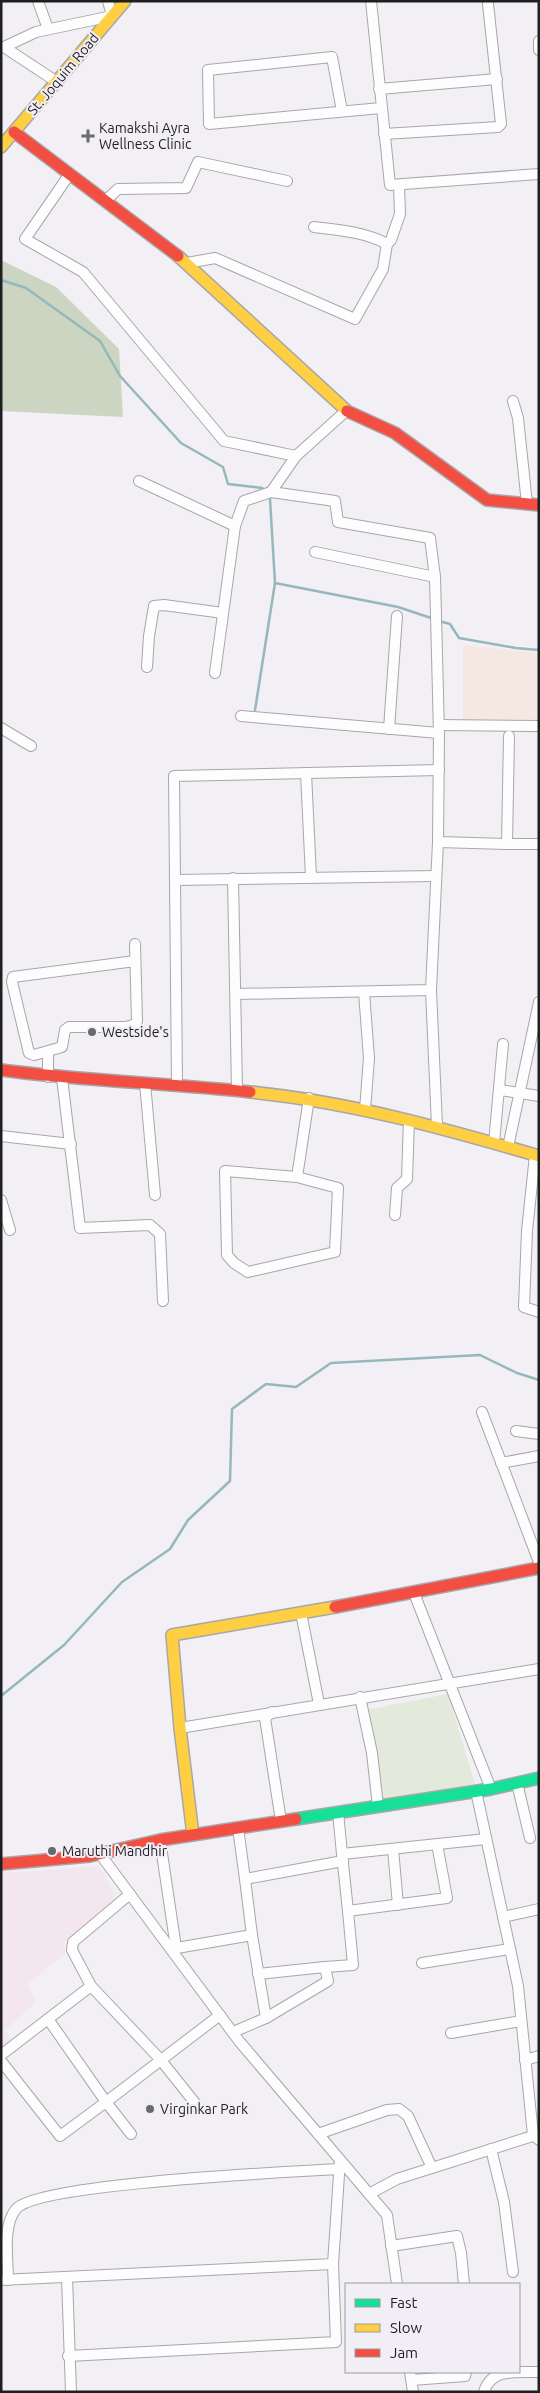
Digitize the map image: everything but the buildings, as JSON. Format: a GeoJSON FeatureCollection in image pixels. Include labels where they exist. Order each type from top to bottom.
{"type":"FeatureCollection","features":[{"type":"Feature","properties":{"kind":"street"},"geometry":{"type":"LineString","coordinates":[[38,1],[48,29]]}},
{"type":"Feature","properties":{"kind":"street"},"geometry":{"type":"LineString","coordinates":[[3,47],[36,32],[112,16],[108,1]]}},
{"type":"Feature","properties":{"kind":"street","name":"St. Joquim Road"},"geometry":{"type":"LineString","coordinates":[[6,139],[125,1]]}},
{"type":"Feature","properties":{"kind":"street"},"geometry":{"type":"LineString","coordinates":[[371,1],[390,185],[539,174]]}},
{"type":"Feature","properties":{"kind":"street"},"geometry":{"type":"LineString","coordinates":[[384,134],[464,129],[498,126],[501,124],[488,4]]}},
{"type":"Feature","properties":{"kind":"street"},"geometry":{"type":"LineString","coordinates":[[539,41],[539,50]]}},
{"type":"Feature","properties":{"kind":"street"},"geometry":{"type":"LineString","coordinates":[[3,47],[57,82]]}},
{"type":"Feature","properties":{"kind":"street"},"geometry":{"type":"LineString","coordinates":[[342,111],[332,57],[208,70],[209,124],[381,108]]}},
{"type":"Feature","properties":{"kind":"street"},"geometry":{"type":"LineString","coordinates":[[379,89],[497,79]]}},
{"type":"Feature","properties":{"kind":"street"},"geometry":{"type":"LineString","coordinates":[[6,139],[69,175],[187,263],[346,411],[395,432],[487,500],[539,505]]}},
{"type":"Feature","properties":{"kind":"street"},"geometry":{"type":"LineString","coordinates":[[105,201],[118,189],[186,188],[198,162],[287,181]]}},
{"type":"Feature","properties":{"kind":"street"},"geometry":{"type":"LineString","coordinates":[[69,175],[25,239],[83,272],[224,441],[296,456]]}},
{"type":"Feature","properties":{"kind":"street"},"geometry":{"type":"LineString","coordinates":[[187,263],[215,258],[355,319],[383,269],[387,244],[391,240],[400,214],[399,184]]}},
{"type":"Feature","properties":{"kind":"street"},"geometry":{"type":"LineString","coordinates":[[314,227],[351,232],[387,244]]}},
{"type":"Feature","properties":{"kind":"street"},"geometry":{"type":"LineString","coordinates":[[514,401],[518,418],[527,504]]}},
{"type":"Feature","properties":{"kind":"street"},"geometry":{"type":"LineString","coordinates":[[271,492],[296,456],[346,411]]}},
{"type":"Feature","properties":{"kind":"street"},"geometry":{"type":"LineString","coordinates":[[139,481],[235,526]]}},
{"type":"Feature","properties":{"kind":"street"},"geometry":{"type":"LineString","coordinates":[[215,673],[235,526],[244,501],[271,492],[335,501],[338,522],[430,538],[435,577],[439,729],[438,842],[431,990],[436,1126]]}},
{"type":"Feature","properties":{"kind":"street"},"geometry":{"type":"LineString","coordinates":[[315,552],[435,577]]}},
{"type":"Feature","properties":{"kind":"street"},"geometry":{"type":"LineString","coordinates":[[147,667],[149,636],[154,606],[164,605],[223,613]]}},
{"type":"Feature","properties":{"kind":"street"},"geometry":{"type":"LineString","coordinates":[[389,729],[397,616]]}},
{"type":"Feature","properties":{"kind":"street"},"geometry":{"type":"LineString","coordinates":[[242,716],[389,729],[539,726]]}},
{"type":"Feature","properties":{"kind":"street"},"geometry":{"type":"LineString","coordinates":[[1,728],[31,746]]}},
{"type":"Feature","properties":{"kind":"street"},"geometry":{"type":"LineString","coordinates":[[507,844],[510,736]]}},
{"type":"Feature","properties":{"kind":"street"},"geometry":{"type":"LineString","coordinates":[[177,1084],[174,776],[439,770]]}},
{"type":"Feature","properties":{"kind":"street"},"geometry":{"type":"LineString","coordinates":[[306,773],[311,877]]}},
{"type":"Feature","properties":{"kind":"street"},"geometry":{"type":"LineString","coordinates":[[438,842],[539,844]]}},
{"type":"Feature","properties":{"kind":"street"},"geometry":{"type":"LineString","coordinates":[[175,880],[436,876]]}},
{"type":"Feature","properties":{"kind":"street"},"geometry":{"type":"LineString","coordinates":[[233,878],[237,1091]]}},
{"type":"Feature","properties":{"kind":"street"},"geometry":{"type":"LineString","coordinates":[[135,944],[136,1024],[126,1027],[69,1028],[66,1030],[62,1047],[34,1055],[27,1050],[12,982],[13,977],[135,961]]}},
{"type":"Feature","properties":{"kind":"street"},"geometry":{"type":"LineString","coordinates":[[236,994],[431,990]]}},
{"type":"Feature","properties":{"kind":"street"},"geometry":{"type":"LineString","coordinates":[[364,992],[370,1058],[365,1110]]}},
{"type":"Feature","properties":{"kind":"street"},"geometry":{"type":"LineString","coordinates":[[508,1147],[536,1040],[539,1002]]}},
{"type":"Feature","properties":{"kind":"street"},"geometry":{"type":"LineString","coordinates":[[494,1143],[503,1044]]}},
{"type":"Feature","properties":{"kind":"street"},"geometry":{"type":"LineString","coordinates":[[48,1052],[48,1076]]}},
{"type":"Feature","properties":{"kind":"street"},"geometry":{"type":"LineString","coordinates":[[1,1070],[62,1078],[177,1084],[309,1098],[436,1126],[537,1155],[527,1231],[524,1307],[539,1312]]}},
{"type":"Feature","properties":{"kind":"street"},"geometry":{"type":"LineString","coordinates":[[62,1078],[72,1144],[80,1228],[150,1225],[160,1234],[163,1301]]}},
{"type":"Feature","properties":{"kind":"street"},"geometry":{"type":"LineString","coordinates":[[145,1083],[155,1195]]}},
{"type":"Feature","properties":{"kind":"street"},"geometry":{"type":"LineString","coordinates":[[500,1090],[539,1096]]}},
{"type":"Feature","properties":{"kind":"street"},"geometry":{"type":"LineString","coordinates":[[297,1177],[309,1098]]}},
{"type":"Feature","properties":{"kind":"street"},"geometry":{"type":"LineString","coordinates":[[395,1215],[397,1188],[407,1178],[409,1120]]}},
{"type":"Feature","properties":{"kind":"street"},"geometry":{"type":"LineString","coordinates":[[1,1136],[72,1144]]}},
{"type":"Feature","properties":{"kind":"street"},"geometry":{"type":"LineString","coordinates":[[225,1171],[297,1177],[338,1188],[334,1252],[248,1272],[234,1263],[227,1255],[225,1171]]}},
{"type":"Feature","properties":{"kind":"street"},"geometry":{"type":"LineString","coordinates":[[1,1200],[10,1230]]}},
{"type":"Feature","properties":{"kind":"street"},"geometry":{"type":"LineString","coordinates":[[527,1231],[539,1233]]}},
{"type":"Feature","properties":{"kind":"street"},"geometry":{"type":"LineString","coordinates":[[482,1412],[539,1562]]}},
{"type":"Feature","properties":{"kind":"street"},"geometry":{"type":"LineString","coordinates":[[516,1431],[539,1434]]}},
{"type":"Feature","properties":{"kind":"street"},"geometry":{"type":"LineString","coordinates":[[502,1463],[539,1456]]}},
{"type":"Feature","properties":{"kind":"street"},"geometry":{"type":"LineString","coordinates":[[193,1836],[180,1728],[172,1635],[414,1593],[539,1568]]}},
{"type":"Feature","properties":{"kind":"street"},"geometry":{"type":"LineString","coordinates":[[414,1593],[490,1789]]}},
{"type":"Feature","properties":{"kind":"street"},"geometry":{"type":"LineString","coordinates":[[301,1613],[319,1704]]}},
{"type":"Feature","properties":{"kind":"street"},"geometry":{"type":"LineString","coordinates":[[180,1728],[539,1669]]}},
{"type":"Feature","properties":{"kind":"street"},"geometry":{"type":"LineString","coordinates":[[360,1697],[372,1753],[378,1806]]}},
{"type":"Feature","properties":{"kind":"street"},"geometry":{"type":"LineString","coordinates":[[272,1712],[266,1718],[281,1821]]}},
{"type":"Feature","properties":{"kind":"street"},"geometry":{"type":"LineString","coordinates":[[1,1864],[100,1854],[160,1840],[490,1789],[539,1778]]}},
{"type":"Feature","properties":{"kind":"street"},"geometry":{"type":"LineString","coordinates":[[517,1783],[530,1838]]}},
{"type":"Feature","properties":{"kind":"street"},"geometry":{"type":"LineString","coordinates":[[369,2194],[397,2179],[537,2137],[525,2060],[518,1986],[476,1791]]}},
{"type":"Feature","properties":{"kind":"street"},"geometry":{"type":"LineString","coordinates":[[258,1974],[353,1965],[338,1812]]}},
{"type":"Feature","properties":{"kind":"street"},"geometry":{"type":"LineString","coordinates":[[238,1828],[252,1935],[266,2018]]}},
{"type":"Feature","properties":{"kind":"street"},"geometry":{"type":"LineString","coordinates":[[245,1879],[343,1857],[393,1849],[486,1839]]}},
{"type":"Feature","properties":{"kind":"street"},"geometry":{"type":"LineString","coordinates":[[160,1840],[173,1948]]}},
{"type":"Feature","properties":{"kind":"street"},"geometry":{"type":"LineString","coordinates":[[348,1911],[447,1898],[437,1844]]}},
{"type":"Feature","properties":{"kind":"street"},"geometry":{"type":"LineString","coordinates":[[393,1849],[398,1905]]}},
{"type":"Feature","properties":{"kind":"street"},"geometry":{"type":"LineString","coordinates":[[100,1854],[173,1948],[232,2032],[318,2134],[339,2165],[369,2194],[386,2215],[397,2283]]}},
{"type":"Feature","properties":{"kind":"street"},"geometry":{"type":"LineString","coordinates":[[130,1894],[73,1942],[72,1950],[91,1986],[161,2060],[195,2103]]}},
{"type":"Feature","properties":{"kind":"street"},"geometry":{"type":"LineString","coordinates":[[503,1917],[539,1909]]}},
{"type":"Feature","properties":{"kind":"street"},"geometry":{"type":"LineString","coordinates":[[173,1948],[252,1935]]}},
{"type":"Feature","properties":{"kind":"street"},"geometry":{"type":"LineString","coordinates":[[422,1963],[510,1949]]}},
{"type":"Feature","properties":{"kind":"street"},"geometry":{"type":"LineString","coordinates":[[232,2032],[266,2018],[328,1981],[325,1968]]}},
{"type":"Feature","properties":{"kind":"street"},"geometry":{"type":"LineString","coordinates":[[1,2056],[91,1986]]}},
{"type":"Feature","properties":{"kind":"street"},"geometry":{"type":"LineString","coordinates":[[1,2061],[60,2136],[220,2015]]}},
{"type":"Feature","properties":{"kind":"street"},"geometry":{"type":"LineString","coordinates":[[48,2019],[106,2102],[132,2134]]}},
{"type":"Feature","properties":{"kind":"street"},"geometry":{"type":"LineString","coordinates":[[451,2033],[521,2021]]}},
{"type":"Feature","properties":{"kind":"street"},"geometry":{"type":"LineString","coordinates":[[525,2060],[539,2056]]}},
{"type":"Feature","properties":{"kind":"street"},"geometry":{"type":"LineString","coordinates":[[318,2134],[387,2110],[399,2109],[408,2116],[432,2168]]}},
{"type":"Feature","properties":{"kind":"street"},"geometry":{"type":"LineString","coordinates":[[492,2149],[504,2202],[513,2272]]}},
{"type":"Feature","properties":{"kind":"street"},"geometry":{"type":"LineString","coordinates":[[68,2356],[336,2342],[333,2264],[339,2165]]}},
{"type":"Feature","properties":{"kind":"street"},"geometry":{"type":"LineString","coordinates":[[333,2264],[5,2280],[11,2216],[17,2207],[25,2203],[73,2192],[145,2182],[339,2165]]}},
{"type":"Feature","properties":{"kind":"street"},"geometry":{"type":"LineString","coordinates":[[391,2246],[457,2236],[464,2283]]}},
{"type":"Feature","properties":{"kind":"street"},"geometry":{"type":"LineString","coordinates":[[67,2277],[68,2356],[71,2392]]}},
{"type":"Feature","properties":{"kind":"street"},"geometry":{"type":"LineString","coordinates":[[520,2373],[539,2372]]}},
{"type":"Feature","properties":{"kind":"street"},"geometry":{"type":"LineString","coordinates":[[413,2392],[411,2376],[465,2376],[466,2373]]}},
{"type":"Feature","properties":{"kind":"street"},"geometry":{"type":"LineString","coordinates":[[484,2392],[490,2380],[497,2374],[518,2373]]}},
{"type":"Feature","properties":{"kind":"shaded area"},"geometry":{"type":"Polygon","coordinates":[[[463,645],[539,653],[539,733],[463,730],[463,645]]]}},
{"type":"Feature","properties":{"kind":"shaded area"},"geometry":{"type":"Polygon","coordinates":[[[99,1866],[116,1897],[65,1941],[65,1953],[27,1984],[36,2002],[5,2030],[12,2042],[1,2047],[1,1873],[99,1866]]]}},
{"type":"Feature","properties":{"kind":"green space"},"geometry":{"type":"Polygon","coordinates":[[[1,260],[56,287],[119,349],[123,417],[1,411],[1,260]]]}},
{"type":"Feature","properties":{"kind":"green space"},"geometry":{"type":"Polygon","coordinates":[[[448,1694],[475,1784],[381,1800],[366,1710],[448,1694]]]}},
{"type":"Feature","properties":{"kind":"waterway"},"geometry":{"type":"LineString","coordinates":[[1,280],[26,288],[100,341],[120,376],[181,443],[223,467],[228,484],[262,488],[265,491]]}},
{"type":"Feature","properties":{"kind":"waterway"},"geometry":{"type":"LineString","coordinates":[[255,710],[275,583],[270,499],[268,496]]}},
{"type":"Feature","properties":{"kind":"waterway"},"geometry":{"type":"LineString","coordinates":[[275,583],[398,607],[434,619]]}},
{"type":"Feature","properties":{"kind":"waterway"},"geometry":{"type":"LineString","coordinates":[[439,621],[450,624],[459,638],[539,650]]}},
{"type":"Feature","properties":{"kind":"waterway"},"geometry":{"type":"LineString","coordinates":[[1,1696],[64,1645],[122,1582],[170,1549],[188,1520],[230,1481],[232,1409],[266,1384],[296,1387],[331,1363],[480,1355],[517,1373],[539,1380]]}},
{"type":"Feature","properties":{"kind":"traffic: fast"},"geometry":{"type":"LineString","coordinates":[[296,1819],[491,1789],[539,1778]]}},
{"type":"Feature","properties":{"kind":"traffic: slow"},"geometry":{"type":"LineString","coordinates":[[1,147],[125,1]]}},
{"type":"Feature","properties":{"kind":"traffic: slow"},"geometry":{"type":"LineString","coordinates":[[178,256],[347,411]]}},
{"type":"Feature","properties":{"kind":"traffic: slow"},"geometry":{"type":"LineString","coordinates":[[250,1092],[287,1096],[360,1109],[431,1126],[539,1156]]}},
{"type":"Feature","properties":{"kind":"traffic: slow"},"geometry":{"type":"LineString","coordinates":[[193,1835],[180,1728],[172,1635],[335,1607]]}},
{"type":"Feature","properties":{"kind":"traffic: jam"},"geometry":{"type":"LineString","coordinates":[[14,132],[178,256]]}},
{"type":"Feature","properties":{"kind":"traffic: jam"},"geometry":{"type":"LineString","coordinates":[[347,411],[395,433],[487,500],[539,505]]}},
{"type":"Feature","properties":{"kind":"traffic: jam"},"geometry":{"type":"LineString","coordinates":[[1,1070],[63,1077],[250,1092]]}},
{"type":"Feature","properties":{"kind":"traffic: jam"},"geometry":{"type":"LineString","coordinates":[[335,1607],[539,1568]]}},
{"type":"Feature","properties":{"kind":"traffic: jam"},"geometry":{"type":"LineString","coordinates":[[1,1864],[90,1856],[160,1840],[296,1819]]}},
{"type":"Feature","properties":{"kind":"place","name":"Kamakshi Ayra Wellness Clinic"},"geometry":{"type":"Point","coordinates":[88,136]}},
{"type":"Feature","properties":{"kind":"place","name":"Westside's"},"geometry":{"type":"Point","coordinates":[92,1032]}},
{"type":"Feature","properties":{"kind":"place","name":"Maruthi Mandhir"},"geometry":{"type":"Point","coordinates":[52,1851]}},
{"type":"Feature","properties":{"kind":"place","name":"Virginkar Park"},"geometry":{"type":"Point","coordinates":[150,2109]}}]}
